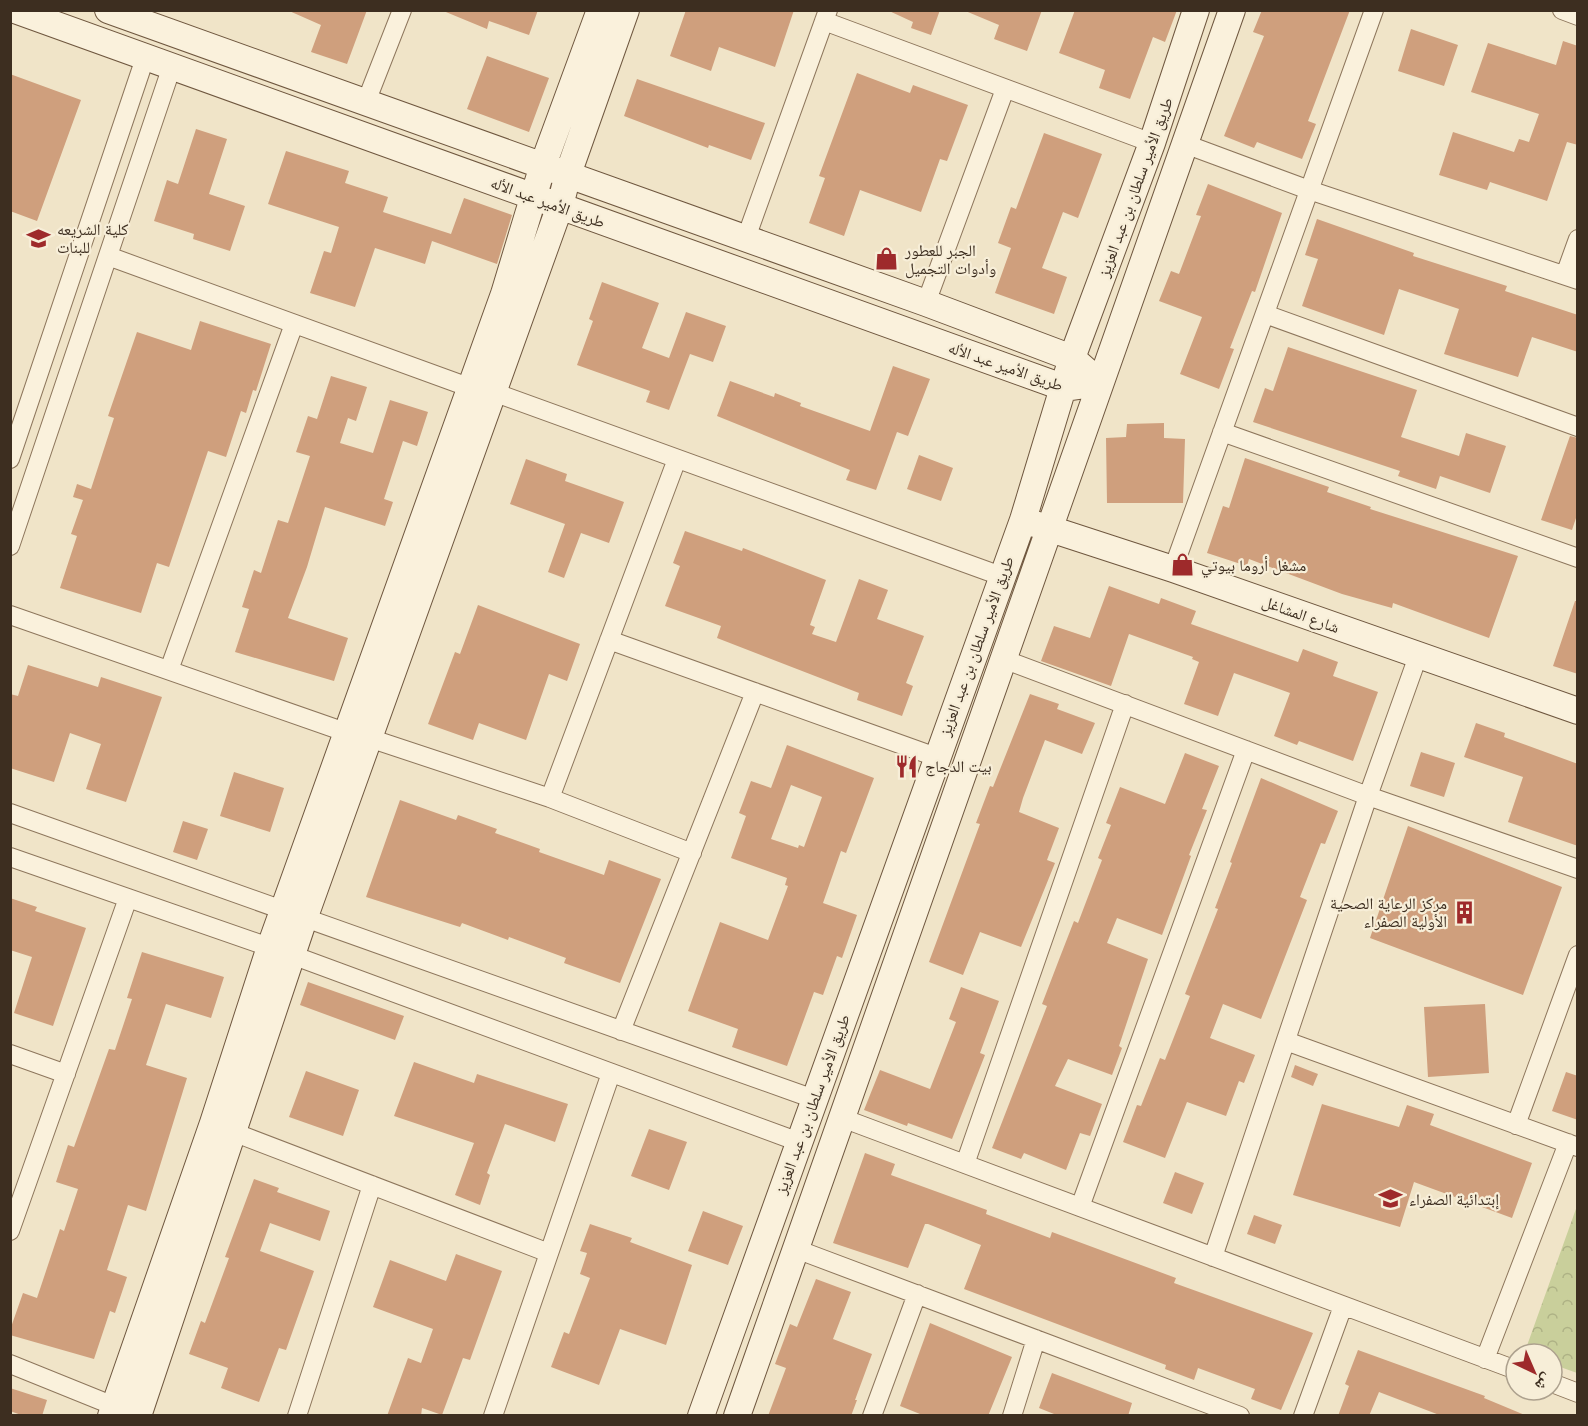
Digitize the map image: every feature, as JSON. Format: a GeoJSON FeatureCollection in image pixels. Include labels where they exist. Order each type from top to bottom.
{"type":"FeatureCollection","features":[{"type":"Feature","properties":{"kind":"street","name":"طريق الأمير عبد الأله"},"geometry":{"type":"LineString","coordinates":[[15,10],[171,69],[533,196],[1065,388],[1100,383]]}},
{"type":"Feature","properties":{"kind":"street","name":"طريق الأمير عبد الأله"},"geometry":{"type":"LineString","coordinates":[[108,10],[926,303],[1072,358],[1100,383]]}},
{"type":"Feature","properties":{"kind":"street"},"geometry":{"type":"LineString","coordinates":[[366,102],[402,10]]}},
{"type":"Feature","properties":{"kind":"street"},"geometry":{"type":"LineString","coordinates":[[482,390],[504,294],[533,196],[600,10]]}},
{"type":"Feature","properties":{"kind":"street"},"geometry":{"type":"LineString","coordinates":[[10,1364],[112,1411],[213,1123],[281,951],[482,390],[560,206],[568,174],[626,10]]}},
{"type":"Feature","properties":{"kind":"street","name":"طريق الأمير سلطان بن عبد العزيز"},"geometry":{"type":"LineString","coordinates":[[701,1416],[1023,520],[1065,388],[1072,358],[1152,143],[1196,10]]}},
{"type":"Feature","properties":{"kind":"street","name":"طريق الأمير سلطان بن عبد العزيز"},"geometry":{"type":"LineString","coordinates":[[737,1416],[1232,10]]}},
{"type":"Feature","properties":{"kind":"street"},"geometry":{"type":"LineString","coordinates":[[1173,569],[1374,10]]}},
{"type":"Feature","properties":{"kind":"street"},"geometry":{"type":"LineString","coordinates":[[1563,10],[1578,16]]}},
{"type":"Feature","properties":{"kind":"street"},"geometry":{"type":"LineString","coordinates":[[746,238],[826,16],[1005,89],[1152,143]]}},
{"type":"Feature","properties":{"kind":"street"},"geometry":{"type":"LineString","coordinates":[[10,459],[13,439],[145,58]]}},
{"type":"Feature","properties":{"kind":"street"},"geometry":{"type":"LineString","coordinates":[[10,546],[171,69]]}},
{"type":"Feature","properties":{"kind":"street"},"geometry":{"type":"LineString","coordinates":[[926,303],[1005,89]]}},
{"type":"Feature","properties":{"kind":"street"},"geometry":{"type":"LineString","coordinates":[[1185,144],[1309,190],[1571,277],[1578,239]]}},
{"type":"Feature","properties":{"kind":"street"},"geometry":{"type":"LineString","coordinates":[[108,256],[1001,576]]}},
{"type":"Feature","properties":{"kind":"street"},"geometry":{"type":"LineString","coordinates":[[1264,314],[1578,428]]}},
{"type":"Feature","properties":{"kind":"street"},"geometry":{"type":"LineString","coordinates":[[169,670],[294,324]]}},
{"type":"Feature","properties":{"kind":"street"},"geometry":{"type":"LineString","coordinates":[[1222,432],[1578,558]]}},
{"type":"Feature","properties":{"kind":"street"},"geometry":{"type":"LineString","coordinates":[[550,798],[677,459]]}},
{"type":"Feature","properties":{"kind":"street","name":"شارع المشاغل"},"geometry":{"type":"LineString","coordinates":[[1023,520],[1050,531],[1173,569],[1418,657],[1578,711]]}},
{"type":"Feature","properties":{"kind":"street"},"geometry":{"type":"LineString","coordinates":[[10,615],[359,736],[550,798],[692,853]]}},
{"type":"Feature","properties":{"kind":"street"},"geometry":{"type":"LineString","coordinates":[[609,640],[936,757]]}},
{"type":"Feature","properties":{"kind":"street"},"geometry":{"type":"LineString","coordinates":[[1213,1257],[1368,796],[1418,657]]}},
{"type":"Feature","properties":{"kind":"street"},"geometry":{"type":"LineString","coordinates":[[1003,659],[1368,796],[1578,869]]}},
{"type":"Feature","properties":{"kind":"street"},"geometry":{"type":"LineString","coordinates":[[621,1031],[755,692]]}},
{"type":"Feature","properties":{"kind":"street"},"geometry":{"type":"LineString","coordinates":[[965,1164],[1125,704]]}},
{"type":"Feature","properties":{"kind":"street"},"geometry":{"type":"LineString","coordinates":[[1080,1207],[1246,750]]}},
{"type":"Feature","properties":{"kind":"street"},"geometry":{"type":"LineString","coordinates":[[10,813],[814,1099]]}},
{"type":"Feature","properties":{"kind":"street"},"geometry":{"type":"LineString","coordinates":[[10,857],[281,951],[799,1142]]}},
{"type":"Feature","properties":{"kind":"street"},"geometry":{"type":"LineString","coordinates":[[10,1231],[128,898]]}},
{"type":"Feature","properties":{"kind":"street"},"geometry":{"type":"LineString","coordinates":[[141,1415],[233,1132],[281,951]]}},
{"type":"Feature","properties":{"kind":"street"},"geometry":{"type":"LineString","coordinates":[[1516,1125],[1570,1002],[1578,955]]}},
{"type":"Feature","properties":{"kind":"street"},"geometry":{"type":"LineString","coordinates":[[1286,1041],[1573,1145],[1485,1359]]}},
{"type":"Feature","properties":{"kind":"street"},"geometry":{"type":"LineString","coordinates":[[10,1054],[66,1074]]}},
{"type":"Feature","properties":{"kind":"street"},"geometry":{"type":"LineString","coordinates":[[493,1416],[611,1073]]}},
{"type":"Feature","properties":{"kind":"street"},"geometry":{"type":"LineString","coordinates":[[842,1118],[1504,1366]]}},
{"type":"Feature","properties":{"kind":"street"},"geometry":{"type":"LineString","coordinates":[[233,1132],[549,1252]]}},
{"type":"Feature","properties":{"kind":"street"},"geometry":{"type":"LineString","coordinates":[[297,1416],[372,1185]]}},
{"type":"Feature","properties":{"kind":"street"},"geometry":{"type":"LineString","coordinates":[[796,1249],[1240,1416]]}},
{"type":"Feature","properties":{"kind":"street"},"geometry":{"type":"LineString","coordinates":[[872,1416],[917,1294]]}},
{"type":"Feature","properties":{"kind":"street"},"geometry":{"type":"LineString","coordinates":[[1303,1416],[1343,1306]]}},
{"type":"Feature","properties":{"kind":"street"},"geometry":{"type":"LineString","coordinates":[[1012,1416],[1036,1339]]}},
{"type":"Feature","properties":{"kind":"green space"},"geometry":{"type":"Polygon","coordinates":[[[1577,1206],[1578,1373],[1564,1368],[1564,1342],[1528,1342],[1577,1206]]]}},
{"type":"Feature","properties":{"kind":"building"},"geometry":{"type":"Polygon","coordinates":[[[287,10],[367,10],[347,64],[311,52],[321,25],[287,10]]]}},
{"type":"Feature","properties":{"kind":"building"},"geometry":{"type":"Polygon","coordinates":[[[441,10],[538,10],[529,35],[489,21],[487,29],[441,10]]]}},
{"type":"Feature","properties":{"kind":"building"},"geometry":{"type":"Polygon","coordinates":[[[686,10],[794,10],[775,67],[719,47],[711,71],[670,56],[686,10]]]}},
{"type":"Feature","properties":{"kind":"building"},"geometry":{"type":"Polygon","coordinates":[[[887,10],[940,10],[931,35],[911,28],[913,22],[887,10]]]}},
{"type":"Feature","properties":{"kind":"building"},"geometry":{"type":"Polygon","coordinates":[[[963,10],[1042,10],[1027,51],[994,39],[999,25],[963,10]]]}},
{"type":"Feature","properties":{"kind":"building"},"geometry":{"type":"Polygon","coordinates":[[[1075,10],[1177,10],[1165,42],[1153,37],[1130,99],[1099,88],[1105,70],[1059,53],[1075,10]]]}},
{"type":"Feature","properties":{"kind":"building"},"geometry":{"type":"Polygon","coordinates":[[[1262,10],[1350,10],[1308,121],[1316,124],[1302,159],[1257,142],[1254,148],[1224,136],[1264,36],[1253,32],[1262,10]]]}},
{"type":"Feature","properties":{"kind":"building"},"geometry":{"type":"Polygon","coordinates":[[[1411,29],[1458,45],[1444,86],[1398,71],[1411,29]]]}},
{"type":"Feature","properties":{"kind":"building"},"geometry":{"type":"Polygon","coordinates":[[[1563,41],[1578,46],[1578,145],[1567,142],[1547,201],[1490,182],[1487,190],[1439,175],[1453,132],[1514,152],[1519,139],[1529,142],[1539,114],[1471,92],[1488,43],[1556,65],[1563,41]]]}},
{"type":"Feature","properties":{"kind":"building"},"geometry":{"type":"Polygon","coordinates":[[[487,56],[549,78],[529,132],[467,109],[487,56]]]}},
{"type":"Feature","properties":{"kind":"building"},"geometry":{"type":"Polygon","coordinates":[[[857,73],[910,93],[913,85],[968,105],[947,161],[940,159],[921,212],[860,190],[844,236],[809,223],[825,178],[819,176],[857,73]]]}},
{"type":"Feature","properties":{"kind":"building"},"geometry":{"type":"Polygon","coordinates":[[[10,74],[81,100],[37,221],[10,211],[10,74]]]}},
{"type":"Feature","properties":{"kind":"building"},"geometry":{"type":"Polygon","coordinates":[[[637,79],[765,123],[751,160],[709,145],[708,148],[624,116],[637,79]]]}},
{"type":"Feature","properties":{"kind":"building"},"geometry":{"type":"Polygon","coordinates":[[[196,129],[227,139],[209,194],[245,206],[230,251],[193,239],[194,234],[154,221],[167,180],[178,184],[196,129]]]}},
{"type":"Feature","properties":{"kind":"building"},"geometry":{"type":"Polygon","coordinates":[[[1044,133],[1102,154],[1078,218],[1063,212],[1042,268],[1067,277],[1054,314],[995,293],[1011,248],[998,243],[1011,207],[1016,209],[1044,133]]]}},
{"type":"Feature","properties":{"kind":"building"},"geometry":{"type":"Polygon","coordinates":[[[286,151],[349,171],[345,183],[388,197],[383,212],[451,234],[464,198],[512,215],[497,264],[432,241],[425,264],[375,248],[355,307],[310,293],[324,251],[331,253],[339,227],[268,204],[286,151]]]}},
{"type":"Feature","properties":{"kind":"building"},"geometry":{"type":"Polygon","coordinates":[[[1208,184],[1282,213],[1255,292],[1252,291],[1230,348],[1234,349],[1219,389],[1180,374],[1202,317],[1159,301],[1171,271],[1179,274],[1201,216],[1196,215],[1208,184]]]}},
{"type":"Feature","properties":{"kind":"building"},"geometry":{"type":"Polygon","coordinates":[[[1317,219],[1414,253],[1413,256],[1507,286],[1505,291],[1578,315],[1578,352],[1532,337],[1518,377],[1444,354],[1459,309],[1399,289],[1384,335],[1302,306],[1318,259],[1305,255],[1317,219]]]}},
{"type":"Feature","properties":{"kind":"building"},"geometry":{"type":"Polygon","coordinates":[[[602,282],[659,303],[642,348],[669,358],[686,312],[726,326],[713,362],[690,354],[669,410],[646,402],[650,391],[577,365],[593,321],[589,319],[602,282]]]}},
{"type":"Feature","properties":{"kind":"building"},"geometry":{"type":"Polygon","coordinates":[[[200,321],[271,344],[256,391],[253,390],[246,413],[241,411],[226,457],[208,451],[169,567],[157,563],[141,613],[60,588],[77,536],[71,534],[83,500],[73,497],[77,484],[91,489],[114,418],[108,416],[137,332],[191,350],[200,321]]]}},
{"type":"Feature","properties":{"kind":"building"},"geometry":{"type":"Polygon","coordinates":[[[1288,347],[1417,390],[1401,437],[1459,456],[1466,433],[1506,446],[1490,493],[1440,476],[1436,489],[1398,476],[1400,471],[1253,422],[1265,388],[1273,391],[1288,347]]]}},
{"type":"Feature","properties":{"kind":"building"},"geometry":{"type":"Polygon","coordinates":[[[893,366],[930,379],[908,436],[897,432],[876,490],[846,480],[850,470],[717,416],[730,381],[774,397],[775,393],[801,403],[800,406],[870,431],[893,366]]]}},
{"type":"Feature","properties":{"kind":"building"},"geometry":{"type":"Polygon","coordinates":[[[331,376],[367,387],[356,421],[348,418],[340,443],[373,453],[390,400],[428,412],[417,446],[403,441],[384,499],[393,502],[385,526],[325,507],[307,567],[288,618],[348,638],[334,681],[235,652],[249,609],[242,607],[254,570],[261,573],[278,520],[288,523],[310,456],[296,452],[308,416],[317,419],[331,376]]]}},
{"type":"Feature","properties":{"kind":"building"},"geometry":{"type":"Polygon","coordinates":[[[1164,423],[1164,438],[1185,439],[1183,503],[1107,503],[1106,438],[1126,437],[1127,424],[1164,423]]]}},
{"type":"Feature","properties":{"kind":"building"},"geometry":{"type":"Polygon","coordinates":[[[1570,436],[1578,438],[1578,512],[1572,530],[1541,520],[1570,436]]]}},
{"type":"Feature","properties":{"kind":"building"},"geometry":{"type":"Polygon","coordinates":[[[919,455],[953,468],[941,501],[907,489],[919,455]]]}},
{"type":"Feature","properties":{"kind":"building"},"geometry":{"type":"Polygon","coordinates":[[[1245,458],[1329,487],[1327,492],[1371,507],[1370,509],[1518,556],[1489,638],[1393,603],[1392,608],[1342,594],[1249,559],[1247,566],[1207,553],[1223,506],[1229,508],[1245,458]]]}},
{"type":"Feature","properties":{"kind":"building"},"geometry":{"type":"Polygon","coordinates":[[[526,459],[567,474],[565,481],[624,502],[609,543],[581,533],[564,578],[548,572],[565,524],[510,504],[526,459]]]}},
{"type":"Feature","properties":{"kind":"building"},"geometry":{"type":"Polygon","coordinates":[[[685,531],[742,551],[743,548],[826,580],[810,625],[815,627],[812,634],[836,642],[859,579],[888,590],[877,619],[924,636],[906,683],[913,686],[902,716],[857,700],[859,693],[717,638],[721,626],[665,606],[680,566],[673,563],[685,531]]]}},
{"type":"Feature","properties":{"kind":"building"},"geometry":{"type":"Polygon","coordinates":[[[1109,586],[1159,604],[1161,598],[1196,611],[1191,624],[1298,662],[1303,649],[1338,662],[1333,676],[1378,692],[1353,761],[1299,741],[1297,745],[1274,736],[1290,693],[1234,673],[1218,716],[1184,704],[1199,662],[1192,659],[1193,657],[1129,634],[1111,686],[1041,661],[1054,626],[1090,638],[1109,586]]]}},
{"type":"Feature","properties":{"kind":"building"},"geometry":{"type":"Polygon","coordinates":[[[1575,601],[1578,601],[1578,674],[1553,666],[1575,601]]]}},
{"type":"Feature","properties":{"kind":"building"},"geometry":{"type":"Polygon","coordinates":[[[478,605],[580,644],[567,681],[549,674],[526,740],[479,723],[473,740],[428,724],[455,652],[460,654],[478,605]]]}},
{"type":"Feature","properties":{"kind":"building"},"geometry":{"type":"Polygon","coordinates":[[[28,665],[98,687],[101,677],[162,697],[126,802],[86,789],[101,744],[70,733],[54,782],[10,768],[10,694],[18,696],[28,665]]]}},
{"type":"Feature","properties":{"kind":"building"},"geometry":{"type":"Polygon","coordinates":[[[1030,694],[1059,704],[1057,709],[1095,723],[1082,754],[1045,740],[1023,798],[1019,812],[1059,828],[1047,860],[1055,863],[1021,947],[980,932],[963,975],[929,962],[980,824],[976,823],[1030,694]]]}},
{"type":"Feature","properties":{"kind":"building"},"geometry":{"type":"Polygon","coordinates":[[[1476,723],[1505,733],[1504,737],[1578,764],[1578,846],[1508,822],[1523,777],[1464,757],[1476,723]]]}},
{"type":"Feature","properties":{"kind":"building"},"geometry":{"type":"Polygon","coordinates":[[[787,745],[874,778],[846,853],[841,851],[823,903],[857,915],[842,958],[837,956],[823,995],[814,992],[787,1066],[732,1047],[738,1029],[688,1011],[720,922],[768,940],[788,886],[785,885],[787,878],[731,858],[746,816],[739,813],[751,781],[771,788],[787,745]],[[791,785],[771,839],[798,848],[799,845],[804,847],[822,797],[791,785]]]}},
{"type":"Feature","properties":{"kind":"building"},"geometry":{"type":"Polygon","coordinates":[[[1421,752],[1455,763],[1444,797],[1410,786],[1421,752]]]}},
{"type":"Feature","properties":{"kind":"building"},"geometry":{"type":"Polygon","coordinates":[[[1185,753],[1219,766],[1202,809],[1207,810],[1162,935],[1117,918],[1107,943],[1148,959],[1119,1046],[1122,1048],[1112,1075],[1068,1059],[1055,1086],[1102,1104],[1090,1136],[1080,1133],[1066,1170],[1024,1153],[1021,1159],[992,1148],[1047,1006],[1042,1004],[1074,921],[1078,923],[1102,860],[1098,858],[1111,825],[1106,823],[1120,787],[1165,804],[1185,753]]]}},
{"type":"Feature","properties":{"kind":"building"},"geometry":{"type":"Polygon","coordinates":[[[234,772],[284,788],[270,832],[220,816],[234,772]]]}},
{"type":"Feature","properties":{"kind":"building"},"geometry":{"type":"Polygon","coordinates":[[[1261,778],[1338,811],[1325,844],[1321,843],[1300,897],[1307,900],[1261,1019],[1223,1004],[1210,1038],[1255,1055],[1244,1083],[1239,1081],[1226,1116],[1187,1102],[1165,1158],[1123,1142],[1137,1105],[1141,1106],[1160,1058],[1165,1060],[1190,996],[1185,994],[1218,909],[1215,908],[1232,863],[1230,862],[1261,778]]]}},
{"type":"Feature","properties":{"kind":"building"},"geometry":{"type":"Polygon","coordinates":[[[400,800],[456,820],[458,815],[497,829],[495,833],[540,849],[539,852],[604,875],[609,860],[661,879],[620,983],[564,963],[566,958],[509,937],[508,940],[462,923],[460,927],[366,897],[400,800]]]}},
{"type":"Feature","properties":{"kind":"building"},"geometry":{"type":"Polygon","coordinates":[[[183,821],[208,829],[197,860],[173,852],[183,821]]]}},
{"type":"Feature","properties":{"kind":"building","name":"مركز الرعاية الصحية الأولية الصفراء"},"geometry":{"type":"Polygon","coordinates":[[[1408,826],[1562,887],[1523,995],[1370,938],[1408,826]]]}},
{"type":"Feature","properties":{"kind":"building"},"geometry":{"type":"Polygon","coordinates":[[[10,898],[37,907],[35,911],[86,928],[53,1026],[14,1013],[32,957],[10,950],[10,898]]]}},
{"type":"Feature","properties":{"kind":"building"},"geometry":{"type":"Polygon","coordinates":[[[142,952],[224,977],[211,1018],[166,1004],[146,1065],[187,1078],[146,1211],[128,1205],[107,1270],[127,1277],[115,1313],[110,1311],[94,1359],[10,1335],[10,1330],[23,1293],[37,1298],[60,1229],[64,1231],[78,1189],[56,1182],[68,1145],[74,1147],[109,1049],[115,1050],[132,999],[127,998],[142,952]]]}},
{"type":"Feature","properties":{"kind":"building"},"geometry":{"type":"Polygon","coordinates":[[[308,982],[404,1016],[395,1040],[300,1005],[308,982]]]}},
{"type":"Feature","properties":{"kind":"building"},"geometry":{"type":"Polygon","coordinates":[[[961,987],[999,1001],[980,1053],[985,1055],[952,1139],[864,1110],[880,1070],[930,1089],[956,1022],[949,1019],[961,987]]]}},
{"type":"Feature","properties":{"kind":"building"},"geometry":{"type":"Polygon","coordinates":[[[1485,1004],[1489,1073],[1428,1077],[1424,1007],[1485,1004]]]}},
{"type":"Feature","properties":{"kind":"building"},"geometry":{"type":"Polygon","coordinates":[[[414,1062],[474,1083],[477,1074],[568,1104],[555,1142],[505,1124],[487,1173],[490,1175],[480,1205],[455,1195],[474,1143],[394,1116],[414,1062]]]}},
{"type":"Feature","properties":{"kind":"building"},"geometry":{"type":"Polygon","coordinates":[[[1295,1065],[1318,1074],[1313,1086],[1291,1077],[1295,1065]]]}},
{"type":"Feature","properties":{"kind":"building"},"geometry":{"type":"Polygon","coordinates":[[[306,1071],[359,1090],[343,1136],[289,1117],[306,1071]]]}},
{"type":"Feature","properties":{"kind":"building"},"geometry":{"type":"Polygon","coordinates":[[[1566,1072],[1578,1076],[1578,1120],[1552,1111],[1566,1072]]]}},
{"type":"Feature","properties":{"kind":"building"},"geometry":{"type":"Polygon","coordinates":[[[1322,1104],[1399,1127],[1407,1105],[1434,1114],[1430,1125],[1532,1163],[1512,1218],[1414,1182],[1400,1227],[1293,1195],[1322,1104]]]}},
{"type":"Feature","properties":{"kind":"building"},"geometry":{"type":"Polygon","coordinates":[[[649,1129],[687,1142],[669,1190],[631,1176],[649,1129]]]}},
{"type":"Feature","properties":{"kind":"building"},"geometry":{"type":"Polygon","coordinates":[[[865,1153],[895,1164],[891,1175],[987,1210],[986,1214],[1050,1238],[1052,1232],[1176,1278],[1174,1283],[1313,1333],[1281,1410],[1251,1399],[1255,1389],[1198,1368],[1194,1380],[1165,1369],[1166,1365],[964,1289],[981,1245],[928,1224],[925,1224],[908,1268],[833,1243],[865,1153]]]}},
{"type":"Feature","properties":{"kind":"building"},"geometry":{"type":"Polygon","coordinates":[[[1175,1172],[1204,1183],[1192,1214],[1163,1203],[1175,1172]]]}},
{"type":"Feature","properties":{"kind":"building"},"geometry":{"type":"Polygon","coordinates":[[[254,1179],[279,1188],[277,1192],[330,1211],[320,1241],[270,1223],[260,1251],[314,1271],[286,1350],[279,1348],[259,1402],[221,1388],[228,1368],[189,1354],[201,1321],[205,1323],[229,1258],[225,1257],[254,1179]]]}},
{"type":"Feature","properties":{"kind":"building"},"geometry":{"type":"Polygon","coordinates":[[[703,1211],[743,1226],[728,1265],[688,1251],[703,1211]]]}},
{"type":"Feature","properties":{"kind":"building"},"geometry":{"type":"Polygon","coordinates":[[[1254,1215],[1282,1225],[1275,1244],[1247,1234],[1254,1215]]]}},
{"type":"Feature","properties":{"kind":"building"},"geometry":{"type":"Polygon","coordinates":[[[590,1224],[632,1238],[630,1242],[692,1265],[666,1345],[620,1329],[599,1385],[551,1367],[564,1332],[569,1334],[590,1278],[580,1274],[587,1253],[580,1251],[590,1224]]]}},
{"type":"Feature","properties":{"kind":"building"},"geometry":{"type":"Polygon","coordinates":[[[456,1254],[502,1271],[470,1360],[463,1358],[442,1415],[422,1408],[421,1416],[387,1416],[408,1358],[421,1363],[433,1329],[373,1307],[390,1260],[446,1281],[456,1254]]]}},
{"type":"Feature","properties":{"kind":"building"},"geometry":{"type":"Polygon","coordinates":[[[816,1279],[851,1292],[833,1339],[872,1354],[855,1400],[857,1400],[851,1416],[768,1416],[786,1368],[775,1364],[790,1324],[797,1327],[816,1279]]]}},
{"type":"Feature","properties":{"kind":"building"},"geometry":{"type":"Polygon","coordinates":[[[930,1323],[1012,1357],[988,1416],[925,1416],[900,1406],[930,1323]]]}},
{"type":"Feature","properties":{"kind":"building"},"geometry":{"type":"Polygon","coordinates":[[[1358,1350],[1485,1396],[1484,1398],[1527,1416],[1442,1416],[1379,1392],[1369,1416],[1338,1416],[1349,1386],[1345,1384],[1358,1350]]]}},
{"type":"Feature","properties":{"kind":"building"},"geometry":{"type":"Polygon","coordinates":[[[1052,1373],[1132,1403],[1128,1416],[1059,1416],[1039,1408],[1052,1373]]]}},
{"type":"Feature","properties":{"kind":"building"},"geometry":{"type":"Polygon","coordinates":[[[10,1388],[47,1400],[42,1416],[24,1416],[10,1411],[10,1388]]]}},
{"type":"Feature","properties":{"kind":"place","name":"كلية الشريعه للبنات"},"geometry":{"type":"Point","coordinates":[39,238]}},
{"type":"Feature","properties":{"kind":"place","name":"الجبر للعطور وأدوات التجميل"},"geometry":{"type":"Point","coordinates":[887,259]}},
{"type":"Feature","properties":{"kind":"place","name":"مشغل أروما بيوتي"},"geometry":{"type":"Point","coordinates":[1183,565]}},
{"type":"Feature","properties":{"kind":"place","name":"بيت الدجاج"},"geometry":{"type":"Point","coordinates":[907,766]}},
{"type":"Feature","properties":{"kind":"place","name":"مركز الرعاية الصحية الأولية الصفراء"},"geometry":{"type":"Point","coordinates":[1465,912]}},
{"type":"Feature","properties":{"kind":"place","name":"إبتدائية الصفراء"},"geometry":{"type":"Point","coordinates":[1391,1199]}}]}
